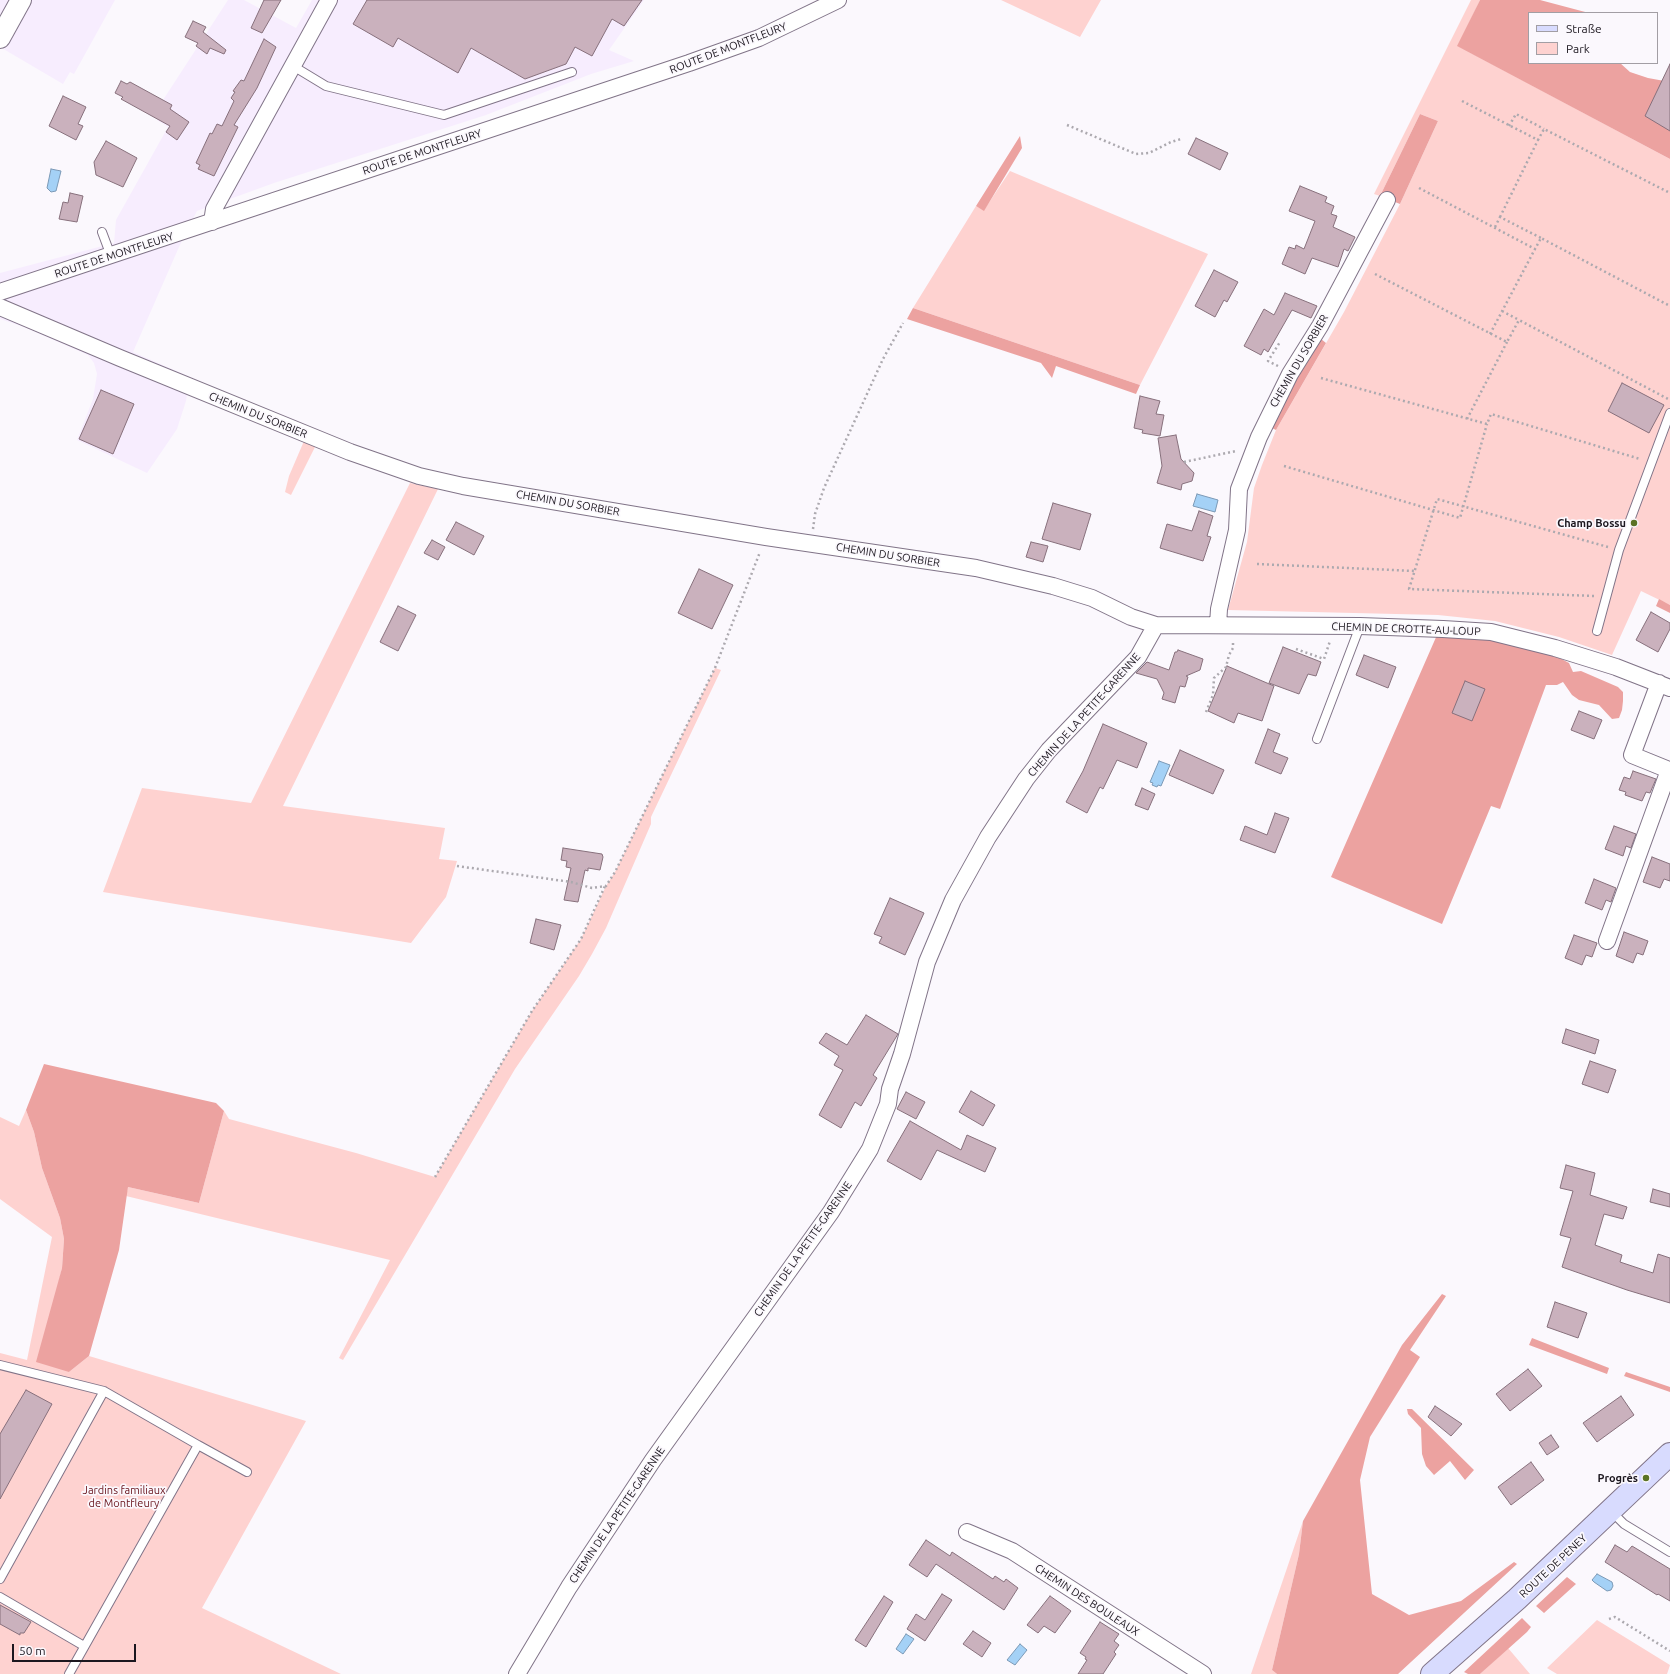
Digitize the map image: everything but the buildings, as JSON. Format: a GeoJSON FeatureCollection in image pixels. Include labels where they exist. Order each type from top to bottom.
{"type":"FeatureCollection","features":[{"type":"Feature","properties":{"kind":"main road","name":"ROUTE DE PENEY"},"geometry":{"type":"LineString","coordinates":[[1432,1674],[1472,1640],[1670,1454]]}},
{"type":"Feature","properties":{"kind":"street"},"geometry":{"type":"LineString","coordinates":[[0,38],[21,0]]}},
{"type":"Feature","properties":{"kind":"street"},"geometry":{"type":"LineString","coordinates":[[212,222],[214,209],[329,0]]}},
{"type":"Feature","properties":{"kind":"street","name":"ROUTE DE MONTFLEURY"},"geometry":{"type":"LineString","coordinates":[[0,292],[689,63],[759,38],[838,0]]}},
{"type":"Feature","properties":{"kind":"street","name":"CHEMIN DU SORBIER"},"geometry":{"type":"LineString","coordinates":[[1225,625],[1219,609],[1237,530],[1239,489],[1255,448],[1290,374],[1320,326],[1387,200]]}},
{"type":"Feature","properties":{"kind":"street","name":"CHEMIN DU SORBIER"},"geometry":{"type":"LineString","coordinates":[[0,306],[113,355],[343,450],[413,474],[463,486],[766,537],[976,568],[1012,575],[1092,598],[1131,617],[1156,625]]}},
{"type":"Feature","properties":{"kind":"street","name":"CHEMIN DE CROTTE-AU-LOUP"},"geometry":{"type":"LineString","coordinates":[[1156,625],[1360,626],[1492,632],[1555,648],[1616,667],[1664,686]]}},
{"type":"Feature","properties":{"kind":"street","name":"CHEMIN DE LA PETITE-GARENNE"},"geometry":{"type":"LineString","coordinates":[[517,1674],[569,1587],[653,1460],[831,1212],[870,1149],[888,1104],[890,1089],[902,1054],[927,962],[953,900],[992,830],[1009,803],[1038,764],[1138,657],[1156,625]]}},
{"type":"Feature","properties":{"kind":"street"},"geometry":{"type":"LineString","coordinates":[[1607,941],[1669,770],[1632,755],[1664,686]]}},
{"type":"Feature","properties":{"kind":"street","name":"CHEMIN DES BOULEAUX"},"geometry":{"type":"LineString","coordinates":[[967,1532],[1012,1551],[1203,1674]]}},
{"type":"Feature","properties":{"kind":"lane"},"geometry":{"type":"LineString","coordinates":[[293,66],[326,86],[444,115],[572,72]]}},
{"type":"Feature","properties":{"kind":"lane"},"geometry":{"type":"LineString","coordinates":[[102,232],[111,256]]}},
{"type":"Feature","properties":{"kind":"lane"},"geometry":{"type":"LineString","coordinates":[[1597,630],[1619,550],[1670,413]]}},
{"type":"Feature","properties":{"kind":"lane"},"geometry":{"type":"LineString","coordinates":[[1317,739],[1360,626]]}},
{"type":"Feature","properties":{"kind":"lane"},"geometry":{"type":"LineString","coordinates":[[0,1365],[104,1391],[247,1472]]}},
{"type":"Feature","properties":{"kind":"lane"},"geometry":{"type":"LineString","coordinates":[[0,1579],[104,1391]]}},
{"type":"Feature","properties":{"kind":"lane"},"geometry":{"type":"LineString","coordinates":[[69,1674],[198,1444]]}},
{"type":"Feature","properties":{"kind":"lane"},"geometry":{"type":"LineString","coordinates":[[1611,1511],[1624,1524],[1670,1552]]}},
{"type":"Feature","properties":{"kind":"lane"},"geometry":{"type":"LineString","coordinates":[[0,1597],[84,1646]]}},
{"type":"Feature","properties":{"kind":"path"},"geometry":{"type":"LineString","coordinates":[[1462,102],[1538,140]]}},
{"type":"Feature","properties":{"kind":"path"},"geometry":{"type":"LineString","coordinates":[[1509,126],[1516,114],[1670,193]]}},
{"type":"Feature","properties":{"kind":"path"},"geometry":{"type":"LineString","coordinates":[[1067,125],[1136,154],[1150,154],[1171,142],[1181,139]]}},
{"type":"Feature","properties":{"kind":"path"},"geometry":{"type":"LineString","coordinates":[[1495,227],[1544,129]]}},
{"type":"Feature","properties":{"kind":"path"},"geometry":{"type":"LineString","coordinates":[[1419,188],[1535,249]]}},
{"type":"Feature","properties":{"kind":"path"},"geometry":{"type":"LineString","coordinates":[[1500,217],[1670,306]]}},
{"type":"Feature","properties":{"kind":"path"},"geometry":{"type":"LineString","coordinates":[[1490,334],[1541,238]]}},
{"type":"Feature","properties":{"kind":"path"},"geometry":{"type":"LineString","coordinates":[[1375,274],[1507,342]]}},
{"type":"Feature","properties":{"kind":"path"},"geometry":{"type":"LineString","coordinates":[[1502,311],[1670,400]]}},
{"type":"Feature","properties":{"kind":"path"},"geometry":{"type":"LineString","coordinates":[[1467,419],[1519,320]]}},
{"type":"Feature","properties":{"kind":"path"},"geometry":{"type":"LineString","coordinates":[[811,543],[815,514],[824,488],[883,359],[903,323]]}},
{"type":"Feature","properties":{"kind":"path"},"geometry":{"type":"LineString","coordinates":[[1280,342],[1268,361],[1290,374]]}},
{"type":"Feature","properties":{"kind":"path"},"geometry":{"type":"LineString","coordinates":[[1321,378],[1487,424]]}},
{"type":"Feature","properties":{"kind":"path"},"geometry":{"type":"LineString","coordinates":[[1284,466],[1460,518],[1490,414],[1652,462]]}},
{"type":"Feature","properties":{"kind":"path"},"geometry":{"type":"LineString","coordinates":[[1184,462],[1255,448]]}},
{"type":"Feature","properties":{"kind":"path"},"geometry":{"type":"LineString","coordinates":[[1607,596],[1409,589],[1437,499],[1619,550]]}},
{"type":"Feature","properties":{"kind":"path"},"geometry":{"type":"LineString","coordinates":[[435,1177],[532,1011],[581,939],[715,668],[766,537]]}},
{"type":"Feature","properties":{"kind":"path"},"geometry":{"type":"LineString","coordinates":[[1257,564],[1415,571]]}},
{"type":"Feature","properties":{"kind":"path"},"geometry":{"type":"LineString","coordinates":[[1206,712],[1213,695],[1214,678],[1226,667],[1232,650],[1225,625]]}},
{"type":"Feature","properties":{"kind":"path"},"geometry":{"type":"LineString","coordinates":[[1296,649],[1324,659],[1336,626]]}},
{"type":"Feature","properties":{"kind":"path"},"geometry":{"type":"LineString","coordinates":[[456,866],[571,882],[592,888],[606,886]]}},
{"type":"Feature","properties":{"kind":"path"},"geometry":{"type":"LineString","coordinates":[[1610,1618],[1615,1617],[1670,1651]]}},
{"type":"Feature","properties":{"kind":"shaded area"},"geometry":{"type":"Polygon","coordinates":[[[0,0],[115,0],[74,74],[70,72],[63,84],[0,47],[0,0]]]}},
{"type":"Feature","properties":{"kind":"shaded area"},"geometry":{"type":"Polygon","coordinates":[[[228,0],[244,0],[296,28],[312,0],[644,0],[609,50],[634,61],[591,74],[486,115],[274,183],[197,211],[179,247],[133,352],[190,377],[186,401],[177,429],[147,473],[77,440],[93,399],[97,374],[94,363],[88,355],[24,327],[0,319],[0,273],[114,243],[116,220],[168,127],[157,120],[167,103],[163,100],[228,0]]]}},
{"type":"Feature","properties":{"kind":"shaded area"},"geometry":{"type":"Polygon","coordinates":[[[1480,0],[1540,0],[1585,12],[1528,12],[1528,64],[1621,64],[1630,72],[1648,78],[1670,82],[1670,159],[1457,46],[1480,0]]]}},
{"type":"Feature","properties":{"kind":"shaded area"},"geometry":{"type":"Polygon","coordinates":[[[1420,114],[1438,121],[1400,204],[1380,196],[1420,114]]]}},
{"type":"Feature","properties":{"kind":"shaded area"},"geometry":{"type":"Polygon","coordinates":[[[1020,136],[1022,148],[984,211],[976,206],[1020,136]]]}},
{"type":"Feature","properties":{"kind":"shaded area"},"geometry":{"type":"Polygon","coordinates":[[[913,308],[1140,385],[1136,394],[1056,366],[1052,378],[1041,363],[907,319],[913,308]]]}},
{"type":"Feature","properties":{"kind":"shaded area"},"geometry":{"type":"Polygon","coordinates":[[[1321,339],[1326,343],[1276,430],[1270,427],[1279,406],[1321,339]]]}},
{"type":"Feature","properties":{"kind":"shaded area"},"geometry":{"type":"Polygon","coordinates":[[[1659,599],[1670,605],[1670,613],[1656,606],[1659,599]]]}},
{"type":"Feature","properties":{"kind":"shaded area"},"geometry":{"type":"Polygon","coordinates":[[[1437,635],[1499,641],[1554,655],[1569,663],[1573,672],[1581,671],[1618,687],[1623,692],[1622,710],[1619,718],[1612,719],[1599,705],[1579,700],[1572,695],[1563,682],[1557,685],[1546,685],[1500,809],[1491,806],[1442,924],[1331,877],[1437,635]]]}},
{"type":"Feature","properties":{"kind":"shaded area"},"geometry":{"type":"Polygon","coordinates":[[[44,1064],[216,1103],[224,1111],[199,1203],[128,1187],[119,1250],[89,1356],[69,1372],[36,1362],[62,1268],[64,1239],[60,1218],[42,1168],[34,1132],[26,1110],[44,1064]]]}},
{"type":"Feature","properties":{"kind":"shaded area"},"geometry":{"type":"Polygon","coordinates":[[[1442,1294],[1446,1296],[1410,1350],[1420,1357],[1370,1437],[1360,1480],[1372,1594],[1409,1615],[1461,1601],[1514,1562],[1517,1564],[1398,1674],[1277,1674],[1272,1670],[1299,1554],[1303,1521],[1402,1345],[1442,1294]]]}},
{"type":"Feature","properties":{"kind":"shaded area"},"geometry":{"type":"Polygon","coordinates":[[[1532,1338],[1609,1368],[1607,1374],[1529,1345],[1532,1338]]]}},
{"type":"Feature","properties":{"kind":"shaded area"},"geometry":{"type":"Polygon","coordinates":[[[1626,1372],[1670,1387],[1670,1392],[1624,1376],[1626,1372]]]}},
{"type":"Feature","properties":{"kind":"shaded area"},"geometry":{"type":"Polygon","coordinates":[[[1407,1409],[1412,1409],[1474,1470],[1465,1480],[1450,1461],[1434,1475],[1426,1466],[1422,1454],[1421,1428],[1408,1414],[1407,1409]]]}},
{"type":"Feature","properties":{"kind":"shaded area"},"geometry":{"type":"Polygon","coordinates":[[[1567,1577],[1576,1584],[1544,1613],[1536,1606],[1567,1577]]]}},
{"type":"Feature","properties":{"kind":"shaded area"},"geometry":{"type":"Polygon","coordinates":[[[1522,1618],[1531,1627],[1527,1632],[1480,1674],[1468,1674],[1464,1672],[1522,1618]]]}},
{"type":"Feature","properties":{"kind":"green space"},"geometry":{"type":"Polygon","coordinates":[[[1001,0],[1101,0],[1080,37],[1001,0]]]}},
{"type":"Feature","properties":{"kind":"green space"},"geometry":{"type":"Polygon","coordinates":[[[1471,0],[1480,0],[1458,46],[1670,159],[1670,605],[1641,591],[1612,655],[1559,637],[1495,621],[1438,615],[1228,610],[1247,542],[1254,488],[1262,465],[1276,430],[1344,312],[1400,204],[1438,121],[1420,114],[1380,196],[1374,194],[1471,0]]]}},
{"type":"Feature","properties":{"kind":"green space"},"geometry":{"type":"Polygon","coordinates":[[[1010,171],[1208,254],[1140,385],[913,308],[976,206],[984,210],[1010,171]]]}},
{"type":"Feature","properties":{"kind":"green space"},"geometry":{"type":"Polygon","coordinates":[[[304,441],[315,447],[291,495],[285,492],[289,476],[304,441]]]}},
{"type":"Feature","properties":{"kind":"green space"},"geometry":{"type":"Polygon","coordinates":[[[410,483],[438,489],[283,806],[445,828],[439,859],[457,861],[446,897],[411,943],[103,892],[142,788],[251,803],[410,483]]]}},
{"type":"Feature","properties":{"kind":"green space"},"geometry":{"type":"Polygon","coordinates":[[[715,668],[721,670],[651,817],[651,824],[606,928],[579,976],[515,1069],[343,1360],[339,1358],[390,1260],[126,1196],[128,1187],[199,1203],[224,1111],[229,1119],[356,1153],[435,1177],[532,1011],[581,939],[715,668]]]}},
{"type":"Feature","properties":{"kind":"green space","name":"Jardins familiaux de Montfleury"},"geometry":{"type":"Polygon","coordinates":[[[26,1110],[34,1132],[42,1168],[60,1218],[64,1239],[62,1268],[56,1294],[69,1372],[89,1356],[306,1421],[202,1608],[341,1674],[0,1674],[0,1353],[27,1360],[52,1237],[0,1199],[0,1117],[19,1126],[26,1110]]]}},
{"type":"Feature","properties":{"kind":"green space"},"geometry":{"type":"Polygon","coordinates":[[[1303,1521],[1299,1554],[1272,1670],[1277,1674],[1251,1674],[1303,1521]]]}},
{"type":"Feature","properties":{"kind":"green space"},"geometry":{"type":"Polygon","coordinates":[[[1597,1620],[1670,1665],[1667,1674],[1557,1674],[1547,1668],[1597,1620]]]}},
{"type":"Feature","properties":{"kind":"green space"},"geometry":{"type":"Polygon","coordinates":[[[1508,1648],[1530,1674],[1480,1674],[1508,1648]]]}},
{"type":"Feature","properties":{"kind":"water"},"geometry":{"type":"Polygon","coordinates":[[[51,169],[61,171],[56,191],[51,192],[47,188],[51,169]]]}},
{"type":"Feature","properties":{"kind":"water"},"geometry":{"type":"Polygon","coordinates":[[[1197,494],[1218,500],[1215,512],[1193,506],[1197,494]]]}},
{"type":"Feature","properties":{"kind":"water"},"geometry":{"type":"Polygon","coordinates":[[[1159,761],[1170,765],[1161,786],[1158,785],[1157,787],[1152,785],[1153,783],[1150,782],[1159,761]]]}},
{"type":"Feature","properties":{"kind":"water"},"geometry":{"type":"Polygon","coordinates":[[[1597,1574],[1612,1582],[1613,1586],[1611,1590],[1607,1591],[1592,1580],[1597,1574]]]}},
{"type":"Feature","properties":{"kind":"water"},"geometry":{"type":"Polygon","coordinates":[[[906,1634],[914,1639],[903,1654],[896,1649],[906,1634]]]}},
{"type":"Feature","properties":{"kind":"water"},"geometry":{"type":"Polygon","coordinates":[[[1020,1644],[1027,1650],[1015,1665],[1007,1660],[1020,1644]]]}},
{"type":"Feature","properties":{"kind":"place","name":"Champ Bossu"},"geometry":{"type":"Point","coordinates":[1634,523]}},
{"type":"Feature","properties":{"kind":"place","name":"Progrès"},"geometry":{"type":"Point","coordinates":[1646,1478]}}]}
